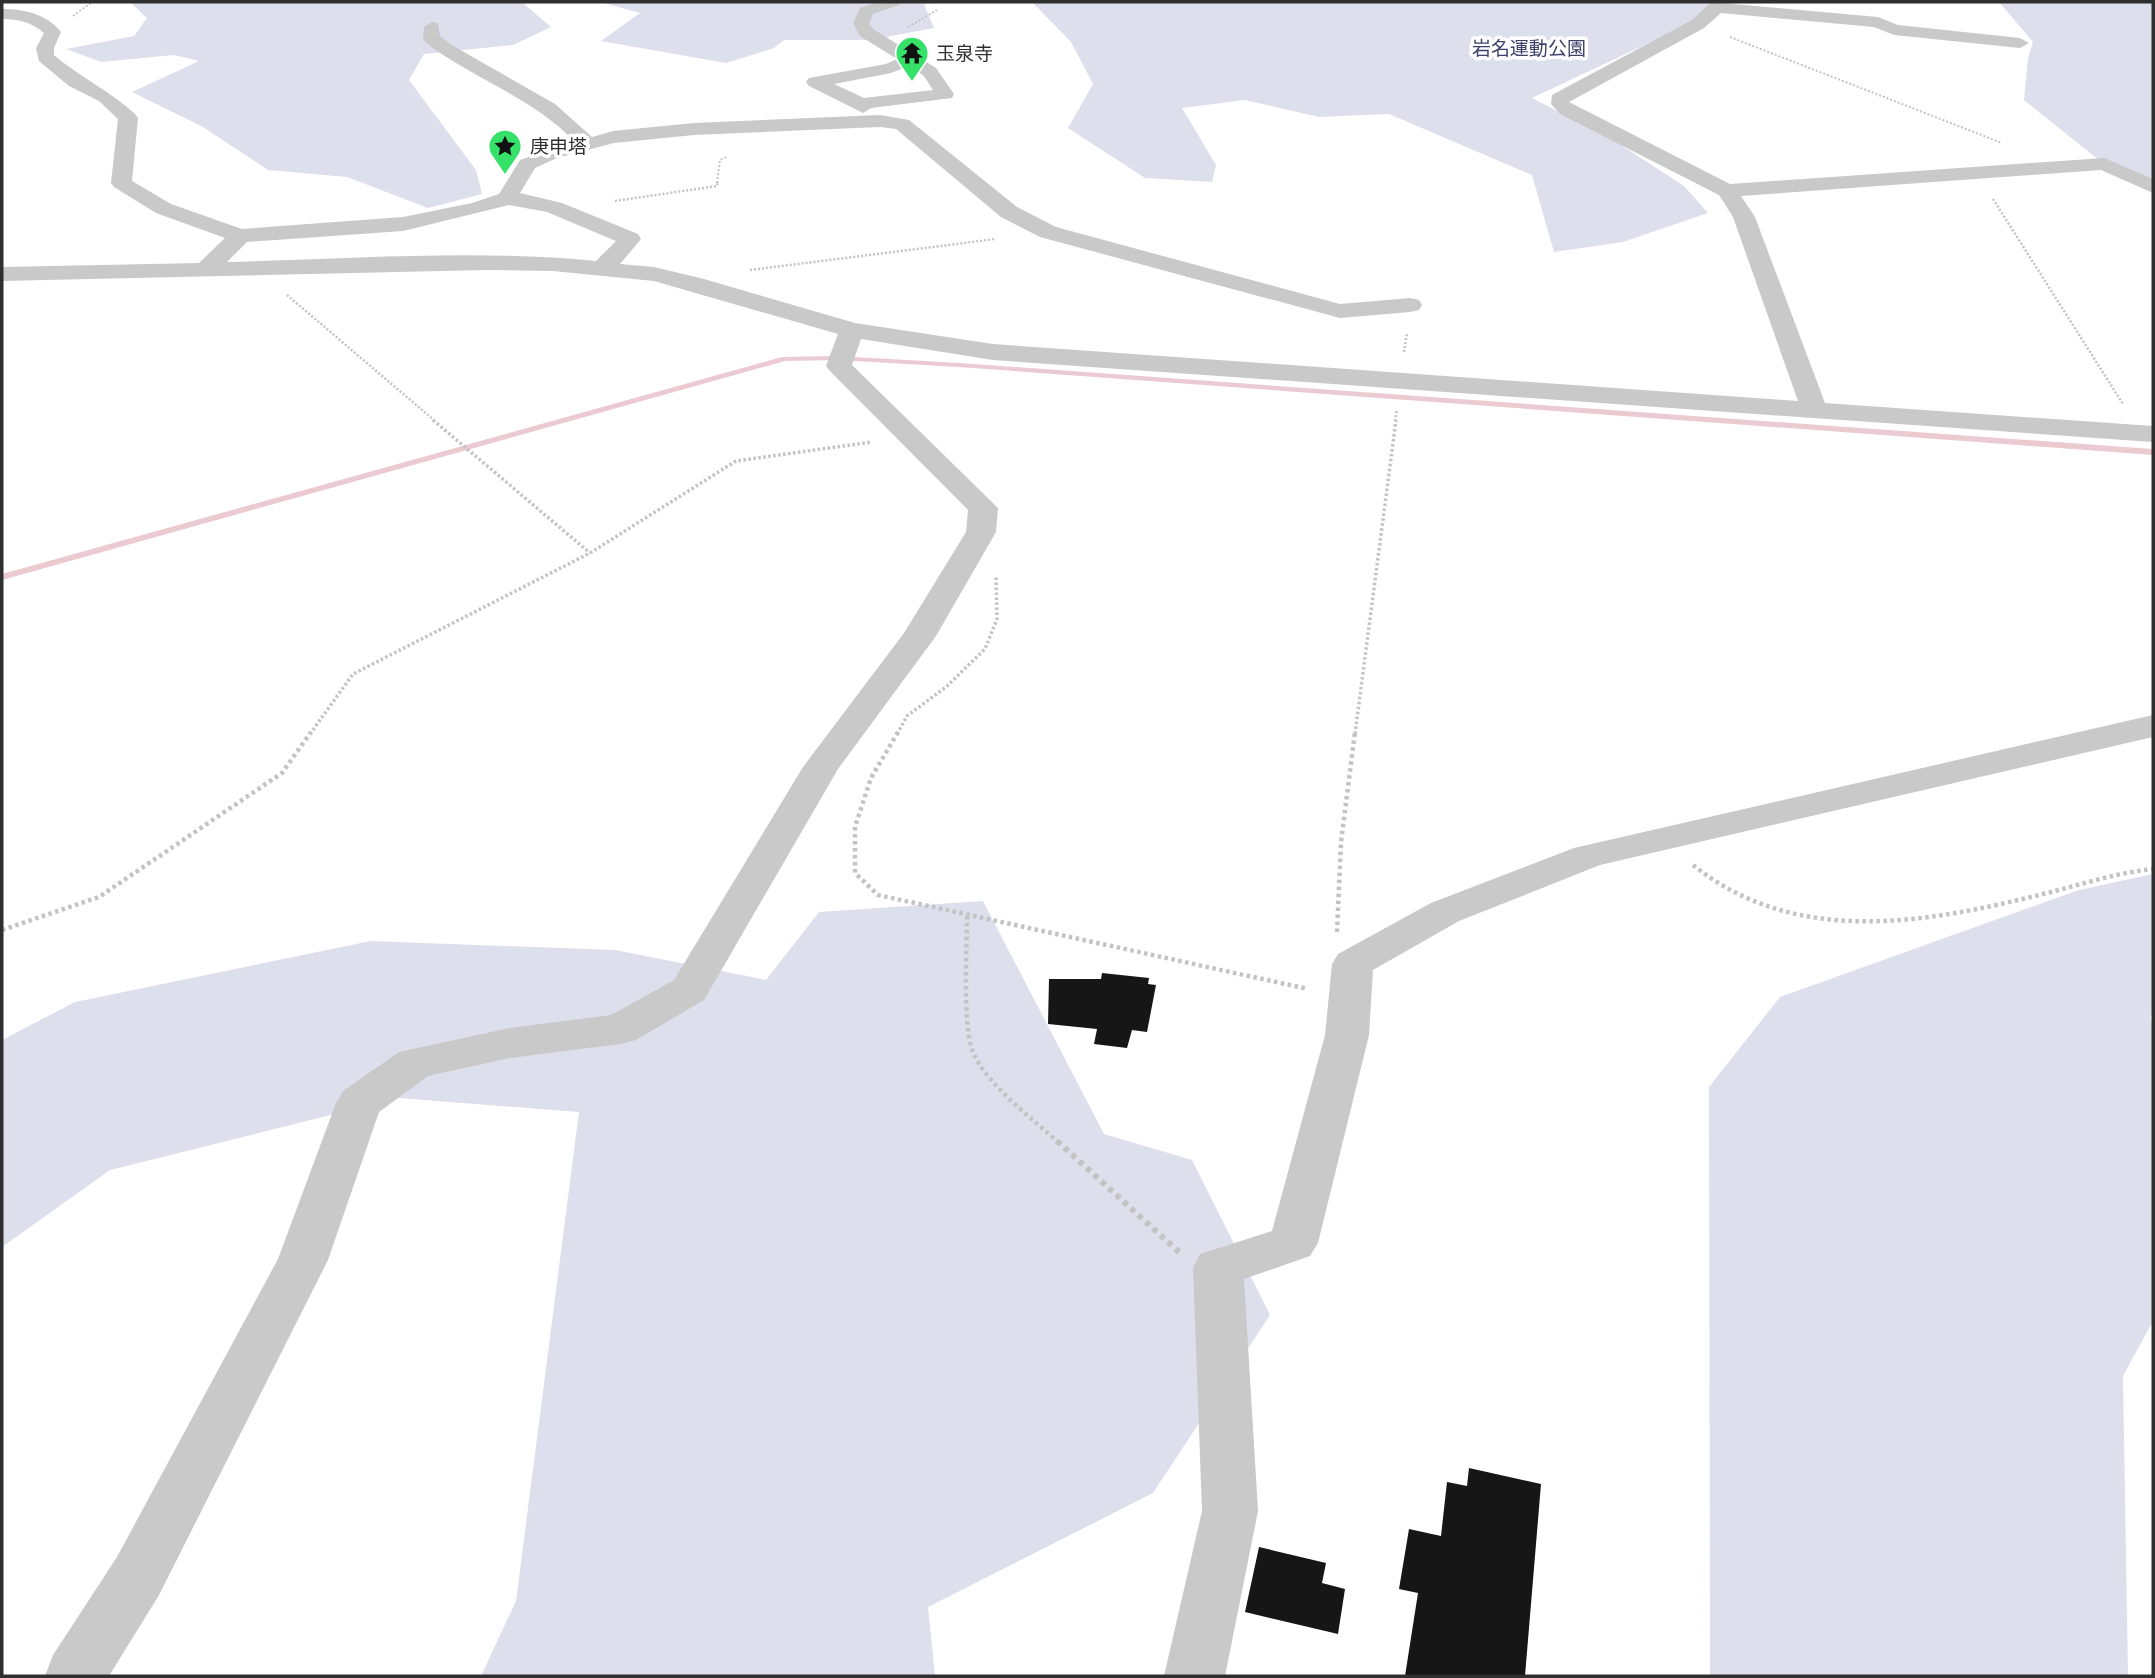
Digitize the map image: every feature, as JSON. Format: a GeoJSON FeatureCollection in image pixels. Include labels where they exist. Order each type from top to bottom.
{"type":"FeatureCollection","features":[{"type":"Feature","properties":{"kind":"street"},"geometry":{"type":"LineString","coordinates":[[507,198],[527,164],[587,143],[613,137],[864,112],[945,94],[930,72],[866,32],[861,23],[866,11],[893,2]]}},
{"type":"Feature","properties":{"kind":"street"},"geometry":{"type":"LineString","coordinates":[[1814,410],[1744,217],[1727,191],[1567,110],[1560,104],[1559,99],[1698,24],[1718,5],[1878,22],[1894,30],[2020,43]]}},
{"type":"Feature","properties":{"kind":"street"},"geometry":{"type":"LineString","coordinates":[[2,13],[30,16],[45,23],[53,32],[45,48],[45,57],[75,82],[106,97],[128,118],[121,183],[137,196],[189,221],[242,236],[403,224],[477,208],[507,198],[529,199],[558,208],[630,239],[603,268]]}},
{"type":"Feature","properties":{"kind":"street"},"geometry":{"type":"LineString","coordinates":[[432,27],[431,38],[444,48],[496,80],[544,104],[587,143]]}},
{"type":"Feature","properties":{"kind":"street"},"geometry":{"type":"LineString","coordinates":[[910,59],[891,68],[816,82],[864,112],[902,124],[1009,212],[1048,232],[1340,312],[1410,305]]}},
{"type":"Feature","properties":{"kind":"street"},"geometry":{"type":"LineString","coordinates":[[1727,191],[2104,164],[2153,187]]}},
{"type":"Feature","properties":{"kind":"street"},"geometry":{"type":"LineString","coordinates":[[206,269],[242,236]]}},
{"type":"Feature","properties":{"kind":"street"},"geometry":{"type":"LineString","coordinates":[[2,274],[486,263],[603,268],[654,274],[696,284],[852,331],[993,352],[2147,434]]}},
{"type":"Feature","properties":{"kind":"street"},"geometry":{"type":"LineString","coordinates":[[75,1676],[138,1576],[303,1260],[359,1103],[415,1063],[510,1043],[621,1029],[689,990],[821,767],[919,636],[981,532],[983,508],[839,366],[852,331]]}},
{"type":"Feature","properties":{"kind":"street"},"geometry":{"type":"LineString","coordinates":[[1194,1676],[1230,1511],[1218,1268],[1293,1243],[1347,1035],[1351,981],[1445,912],[1588,856],[2153,726]]}},
{"type":"Feature","properties":{"kind":"path"},"geometry":{"type":"LineString","coordinates":[[920,21],[937,10]]}},
{"type":"Feature","properties":{"kind":"path"},"geometry":{"type":"LineString","coordinates":[[1698,24],[2062,167]]}},
{"type":"Feature","properties":{"kind":"path"},"geometry":{"type":"LineString","coordinates":[[558,208],[717,186],[720,160],[729,156]]}},
{"type":"Feature","properties":{"kind":"path"},"geometry":{"type":"LineString","coordinates":[[1977,173],[2147,434]]}},
{"type":"Feature","properties":{"kind":"path"},"geometry":{"type":"LineString","coordinates":[[696,284],[736,272],[1048,232]]}},
{"type":"Feature","properties":{"kind":"path"},"geometry":{"type":"LineString","coordinates":[[273,268],[267,279],[590,553]]}},
{"type":"Feature","properties":{"kind":"path"},"geometry":{"type":"LineString","coordinates":[[981,532],[991,545],[996,565],[997,619],[985,649],[946,687],[907,716],[871,778],[855,827],[855,873],[878,895],[967,916],[1351,981],[1336,930],[1341,842],[1410,305]]}},
{"type":"Feature","properties":{"kind":"path"},"geometry":{"type":"LineString","coordinates":[[2,930],[99,897],[282,773],[353,674],[590,553],[736,461],[915,439]]}},
{"type":"Feature","properties":{"kind":"path"},"geometry":{"type":"LineString","coordinates":[[1664,839],[1727,891],[1788,915],[1839,921],[1926,916],[2004,904],[2153,869]]}},
{"type":"Feature","properties":{"kind":"path"},"geometry":{"type":"LineString","coordinates":[[967,916],[968,1019],[973,1052],[999,1088],[1183,1256],[1218,1268]]}},
{"type":"Feature","properties":{"kind":"green space"},"geometry":{"type":"Polygon","coordinates":[[[130,2],[535,2],[524,4],[551,27],[513,45],[424,54],[409,80],[476,170],[482,194],[428,208],[347,177],[268,170],[203,127],[132,92],[199,61],[174,55],[101,62],[66,49],[134,36],[147,18],[130,2]]]}},
{"type":"Feature","properties":{"kind":"green space"},"geometry":{"type":"Polygon","coordinates":[[[600,2],[950,2],[924,4],[934,28],[870,40],[784,40],[774,48],[726,63],[601,41],[640,13],[600,2]]]}},
{"type":"Feature","properties":{"kind":"green space","name":"岩名運動公園"},"geometry":{"type":"Polygon","coordinates":[[[1032,2],[1736,2],[1532,98],[1615,141],[1684,186],[1708,213],[1623,242],[1554,252],[1532,175],[1389,114],[1319,117],[1245,100],[1182,108],[1216,165],[1212,182],[1145,178],[1068,128],[1093,84],[1071,42],[1032,2]]]}},
{"type":"Feature","properties":{"kind":"green space"},"geometry":{"type":"Polygon","coordinates":[[[1999,2],[2153,2],[2153,187],[2104,164],[2024,100],[2028,58],[2033,42],[1999,2]]]}},
{"type":"Feature","properties":{"kind":"green space"},"geometry":{"type":"Polygon","coordinates":[[[2153,874],[2153,1014],[2150,1016],[2153,1028],[2153,1321],[2123,1376],[2128,1676],[1710,1676],[1709,1087],[1780,997],[2079,890],[2153,874]]]}},
{"type":"Feature","properties":{"kind":"green space"},"geometry":{"type":"Polygon","coordinates":[[[983,901],[1104,1134],[1192,1160],[1270,1315],[1153,1493],[928,1607],[935,1676],[481,1676],[516,1601],[579,1112],[399,1098],[110,1170],[2,1247],[2,1040],[75,1002],[371,941],[615,950],[766,980],[819,912],[983,901]]]}},
{"type":"Feature","properties":{"kind":"building"},"geometry":{"type":"Polygon","coordinates":[[[1102,973],[1149,978],[1148,984],[1156,985],[1147,1032],[1132,1030],[1127,1048],[1094,1044],[1097,1029],[1048,1024],[1049,979],[1101,979],[1102,973]]]}},
{"type":"Feature","properties":{"kind":"building"},"geometry":{"type":"Polygon","coordinates":[[[1469,1468],[1541,1484],[1525,1676],[1405,1676],[1418,1593],[1399,1589],[1409,1529],[1441,1536],[1447,1482],[1467,1486],[1469,1468]]]}},
{"type":"Feature","properties":{"kind":"building"},"geometry":{"type":"Polygon","coordinates":[[[1259,1547],[1326,1563],[1322,1583],[1345,1589],[1338,1634],[1245,1612],[1259,1547]]]}},
{"type":"Feature","properties":{"kind":"waterway"},"geometry":{"type":"LineString","coordinates":[[2,577],[785,359],[837,358],[959,365],[2153,452]]}},
{"type":"Feature","properties":{"kind":"place","name":"玉泉寺"},"geometry":{"type":"Point","coordinates":[912,83]}},
{"type":"Feature","properties":{"kind":"place","name":"庚申塔"},"geometry":{"type":"Point","coordinates":[505,176]}}]}
